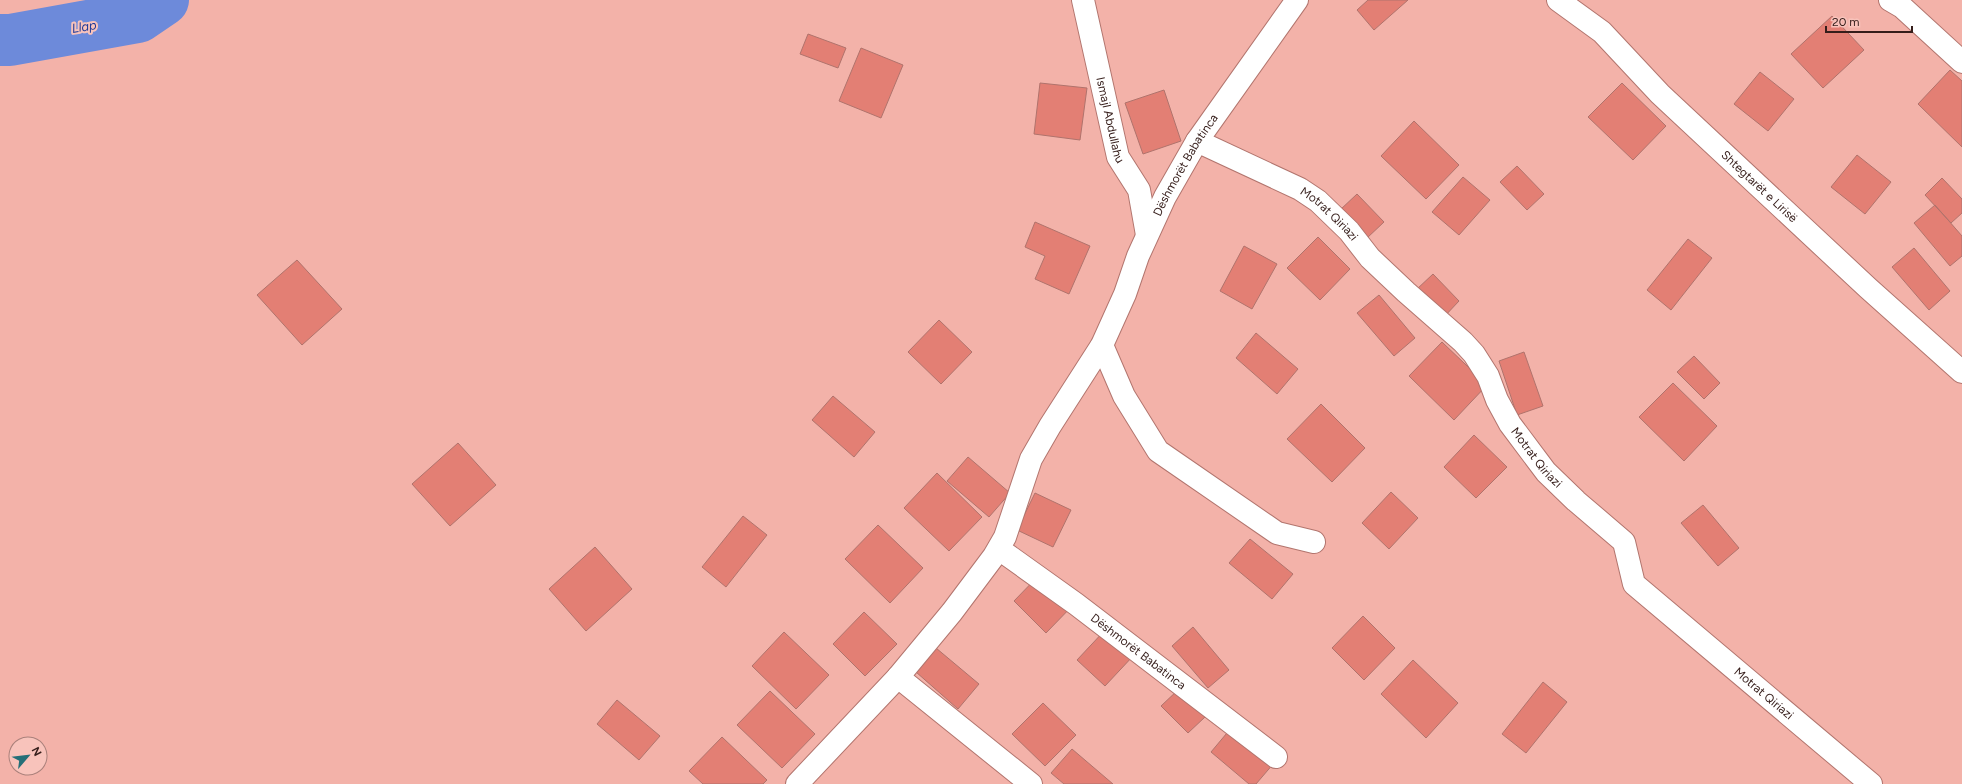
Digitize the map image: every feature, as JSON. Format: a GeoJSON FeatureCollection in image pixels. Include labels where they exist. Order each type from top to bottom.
{"type":"FeatureCollection","features":[{"type":"Feature","properties":{"kind":"street","name":"Ismajl Abdullahu"},"geometry":{"type":"LineString","coordinates":[[1083,0],[1118,157],[1138,190],[1147,235]]}},
{"type":"Feature","properties":{"kind":"street","name":"Dëshmorët Babatinca"},"geometry":{"type":"LineString","coordinates":[[797,784],[898,677],[952,612],[999,549],[1005,537],[1031,459],[1050,426],[1102,345],[1125,294],[1138,256],[1165,197],[1197,141],[1297,0]]}},
{"type":"Feature","properties":{"kind":"street","name":"Shtegtarët e Lirisë"},"geometry":{"type":"LineString","coordinates":[[1558,0],[1602,32],[1660,94],[1868,288],[1962,372]]}},
{"type":"Feature","properties":{"kind":"street"},"geometry":{"type":"LineString","coordinates":[[1890,0],[1902,7],[1962,62]]}},
{"type":"Feature","properties":{"kind":"street","name":"Motrat Qiriazi"},"geometry":{"type":"LineString","coordinates":[[1197,141],[1300,189],[1334,215],[1370,258],[1474,354],[1488,376],[1497,400],[1510,424],[1546,472],[1624,542],[1634,584],[1871,784]]}},
{"type":"Feature","properties":{"kind":"street"},"geometry":{"type":"LineString","coordinates":[[1102,345],[1124,396],[1158,451],[1277,532],[1314,542]]}},
{"type":"Feature","properties":{"kind":"street","name":"Dëshmorët Babatinca"},"geometry":{"type":"LineString","coordinates":[[999,549],[1076,604],[1276,757]]}},
{"type":"Feature","properties":{"kind":"street"},"geometry":{"type":"LineString","coordinates":[[898,677],[1031,784]]}},
{"type":"Feature","properties":{"kind":"building"},"geometry":{"type":"Polygon","coordinates":[[[1368,0],[1408,0],[1374,30],[1357,10],[1368,0]]]}},
{"type":"Feature","properties":{"kind":"building"},"geometry":{"type":"Polygon","coordinates":[[[1832,16],[1864,50],[1823,88],[1791,54],[1832,16]]]}},
{"type":"Feature","properties":{"kind":"building"},"geometry":{"type":"Polygon","coordinates":[[[808,34],[846,48],[838,68],[800,54],[808,34]]]}},
{"type":"Feature","properties":{"kind":"building"},"geometry":{"type":"Polygon","coordinates":[[[861,48],[903,65],[881,118],[839,101],[861,48]]]}},
{"type":"Feature","properties":{"kind":"building"},"geometry":{"type":"Polygon","coordinates":[[[1950,70],[1962,81],[1962,147],[1918,104],[1950,70]]]}},
{"type":"Feature","properties":{"kind":"building"},"geometry":{"type":"Polygon","coordinates":[[[1760,72],[1794,99],[1768,131],[1734,104],[1760,72]]]}},
{"type":"Feature","properties":{"kind":"building"},"geometry":{"type":"Polygon","coordinates":[[[1040,83],[1087,88],[1080,140],[1034,134],[1040,83]]]}},
{"type":"Feature","properties":{"kind":"building"},"geometry":{"type":"Polygon","coordinates":[[[1622,83],[1666,126],[1633,160],[1588,117],[1622,83]]]}},
{"type":"Feature","properties":{"kind":"building"},"geometry":{"type":"Polygon","coordinates":[[[1164,90],[1181,141],[1143,154],[1125,103],[1164,90]]]}},
{"type":"Feature","properties":{"kind":"building"},"geometry":{"type":"Polygon","coordinates":[[[1414,121],[1459,165],[1426,199],[1381,156],[1414,121]]]}},
{"type":"Feature","properties":{"kind":"building"},"geometry":{"type":"Polygon","coordinates":[[[1857,155],[1891,182],[1865,214],[1831,187],[1857,155]]]}},
{"type":"Feature","properties":{"kind":"building"},"geometry":{"type":"Polygon","coordinates":[[[1517,166],[1544,194],[1527,210],[1500,182],[1517,166]]]}},
{"type":"Feature","properties":{"kind":"building"},"geometry":{"type":"Polygon","coordinates":[[[1463,177],[1490,200],[1459,235],[1432,212],[1463,177]]]}},
{"type":"Feature","properties":{"kind":"building"},"geometry":{"type":"Polygon","coordinates":[[[1942,178],[1962,199],[1962,213],[1951,223],[1925,195],[1942,178]]]}},
{"type":"Feature","properties":{"kind":"building"},"geometry":{"type":"Polygon","coordinates":[[[1357,194],[1384,222],[1367,238],[1340,210],[1357,194]]]}},
{"type":"Feature","properties":{"kind":"building"},"geometry":{"type":"Polygon","coordinates":[[[1935,205],[1962,236],[1962,256],[1950,266],[1914,223],[1935,205]]]}},
{"type":"Feature","properties":{"kind":"building"},"geometry":{"type":"Polygon","coordinates":[[[1035,222],[1090,246],[1069,294],[1035,279],[1045,256],[1025,247],[1035,222]]]}},
{"type":"Feature","properties":{"kind":"building"},"geometry":{"type":"Polygon","coordinates":[[[1318,237],[1350,269],[1320,300],[1287,268],[1318,237]]]}},
{"type":"Feature","properties":{"kind":"building"},"geometry":{"type":"Polygon","coordinates":[[[1688,239],[1712,258],[1671,310],[1647,290],[1688,239]]]}},
{"type":"Feature","properties":{"kind":"building"},"geometry":{"type":"Polygon","coordinates":[[[1244,246],[1277,264],[1252,309],[1220,291],[1244,246]]]}},
{"type":"Feature","properties":{"kind":"building"},"geometry":{"type":"Polygon","coordinates":[[[1914,248],[1950,291],[1929,310],[1892,267],[1914,248]]]}},
{"type":"Feature","properties":{"kind":"building"},"geometry":{"type":"Polygon","coordinates":[[[297,260],[342,309],[302,345],[257,295],[297,260]]]}},
{"type":"Feature","properties":{"kind":"building"},"geometry":{"type":"Polygon","coordinates":[[[1433,274],[1459,301],[1443,318],[1416,290],[1433,274]]]}},
{"type":"Feature","properties":{"kind":"building"},"geometry":{"type":"Polygon","coordinates":[[[1379,295],[1415,338],[1394,356],[1357,313],[1379,295]]]}},
{"type":"Feature","properties":{"kind":"building"},"geometry":{"type":"Polygon","coordinates":[[[939,320],[972,352],[941,384],[908,352],[939,320]]]}},
{"type":"Feature","properties":{"kind":"building"},"geometry":{"type":"Polygon","coordinates":[[[1256,333],[1298,369],[1277,394],[1236,358],[1256,333]]]}},
{"type":"Feature","properties":{"kind":"building"},"geometry":{"type":"Polygon","coordinates":[[[1442,342],[1487,385],[1454,420],[1409,376],[1442,342]]]}},
{"type":"Feature","properties":{"kind":"building"},"geometry":{"type":"Polygon","coordinates":[[[1524,352],[1543,406],[1517,415],[1499,361],[1524,352]]]}},
{"type":"Feature","properties":{"kind":"building"},"geometry":{"type":"Polygon","coordinates":[[[1694,356],[1720,383],[1704,399],[1677,372],[1694,356]]]}},
{"type":"Feature","properties":{"kind":"building"},"geometry":{"type":"Polygon","coordinates":[[[1673,383],[1717,426],[1684,461],[1639,417],[1673,383]]]}},
{"type":"Feature","properties":{"kind":"building"},"geometry":{"type":"Polygon","coordinates":[[[833,396],[875,432],[854,457],[812,420],[833,396]]]}},
{"type":"Feature","properties":{"kind":"building"},"geometry":{"type":"Polygon","coordinates":[[[1321,404],[1365,448],[1332,482],[1287,439],[1321,404]]]}},
{"type":"Feature","properties":{"kind":"building"},"geometry":{"type":"Polygon","coordinates":[[[1474,435],[1507,467],[1476,498],[1444,467],[1474,435]]]}},
{"type":"Feature","properties":{"kind":"building"},"geometry":{"type":"Polygon","coordinates":[[[458,443],[496,485],[450,526],[412,484],[458,443]]]}},
{"type":"Feature","properties":{"kind":"building"},"geometry":{"type":"Polygon","coordinates":[[[968,457],[1010,493],[989,517],[947,481],[968,457]]]}},
{"type":"Feature","properties":{"kind":"building"},"geometry":{"type":"Polygon","coordinates":[[[937,473],[982,517],[949,551],[904,508],[937,473]]]}},
{"type":"Feature","properties":{"kind":"building"},"geometry":{"type":"Polygon","coordinates":[[[1391,492],[1418,518],[1389,549],[1362,523],[1391,492]]]}},
{"type":"Feature","properties":{"kind":"building"},"geometry":{"type":"Polygon","coordinates":[[[1035,493],[1071,510],[1053,547],[1017,530],[1035,493]]]}},
{"type":"Feature","properties":{"kind":"building"},"geometry":{"type":"Polygon","coordinates":[[[1703,505],[1739,548],[1718,566],[1681,523],[1703,505]]]}},
{"type":"Feature","properties":{"kind":"building"},"geometry":{"type":"Polygon","coordinates":[[[743,516],[767,535],[726,587],[702,567],[743,516]]]}},
{"type":"Feature","properties":{"kind":"building"},"geometry":{"type":"Polygon","coordinates":[[[878,525],[923,568],[890,603],[845,559],[878,525]]]}},
{"type":"Feature","properties":{"kind":"building"},"geometry":{"type":"Polygon","coordinates":[[[1250,539],[1293,574],[1272,599],[1229,563],[1250,539]]]}},
{"type":"Feature","properties":{"kind":"building"},"geometry":{"type":"Polygon","coordinates":[[[595,547],[632,589],[586,631],[549,589],[595,547]]]}},
{"type":"Feature","properties":{"kind":"building"},"geometry":{"type":"Polygon","coordinates":[[[1045,569],[1077,601],[1046,633],[1014,601],[1045,569]]]}},
{"type":"Feature","properties":{"kind":"building"},"geometry":{"type":"Polygon","coordinates":[[[864,612],[897,644],[865,676],[833,644],[864,612]]]}},
{"type":"Feature","properties":{"kind":"building"},"geometry":{"type":"Polygon","coordinates":[[[1363,616],[1395,648],[1364,680],[1332,648],[1363,616]]]}},
{"type":"Feature","properties":{"kind":"building"},"geometry":{"type":"Polygon","coordinates":[[[1193,627],[1229,670],[1208,688],[1172,646],[1193,627]]]}},
{"type":"Feature","properties":{"kind":"building"},"geometry":{"type":"Polygon","coordinates":[[[1106,629],[1134,655],[1105,686],[1077,660],[1106,629]]]}},
{"type":"Feature","properties":{"kind":"building"},"geometry":{"type":"Polygon","coordinates":[[[784,632],[829,675],[796,709],[752,666],[784,632]]]}},
{"type":"Feature","properties":{"kind":"building"},"geometry":{"type":"Polygon","coordinates":[[[936,648],[979,684],[958,709],[916,672],[936,648]]]}},
{"type":"Feature","properties":{"kind":"building"},"geometry":{"type":"Polygon","coordinates":[[[1413,660],[1458,703],[1426,738],[1381,694],[1413,660]]]}},
{"type":"Feature","properties":{"kind":"building"},"geometry":{"type":"Polygon","coordinates":[[[1543,682],[1567,702],[1526,753],[1502,734],[1543,682]]]}},
{"type":"Feature","properties":{"kind":"building"},"geometry":{"type":"Polygon","coordinates":[[[1179,689],[1205,717],[1188,733],[1161,706],[1179,689]]]}},
{"type":"Feature","properties":{"kind":"building"},"geometry":{"type":"Polygon","coordinates":[[[770,691],[815,734],[782,768],[737,725],[770,691]]]}},
{"type":"Feature","properties":{"kind":"building"},"geometry":{"type":"Polygon","coordinates":[[[617,700],[660,736],[639,760],[597,724],[617,700]]]}},
{"type":"Feature","properties":{"kind":"building"},"geometry":{"type":"Polygon","coordinates":[[[1043,703],[1076,735],[1045,766],[1012,734],[1043,703]]]}},
{"type":"Feature","properties":{"kind":"building"},"geometry":{"type":"Polygon","coordinates":[[[1232,727],[1274,763],[1256,784],[1249,784],[1211,752],[1232,727]]]}},
{"type":"Feature","properties":{"kind":"building"},"geometry":{"type":"Polygon","coordinates":[[[722,737],[767,780],[763,784],[703,784],[689,771],[722,737]]]}},
{"type":"Feature","properties":{"kind":"building"},"geometry":{"type":"Polygon","coordinates":[[[1072,749],[1113,784],[1064,784],[1051,773],[1072,749]]]}},
{"type":"Feature","properties":{"kind":"waterway","name":"Llap"},"geometry":{"type":"LineString","coordinates":[[0,40],[10,40],[138,17],[163,0]]}}]}
